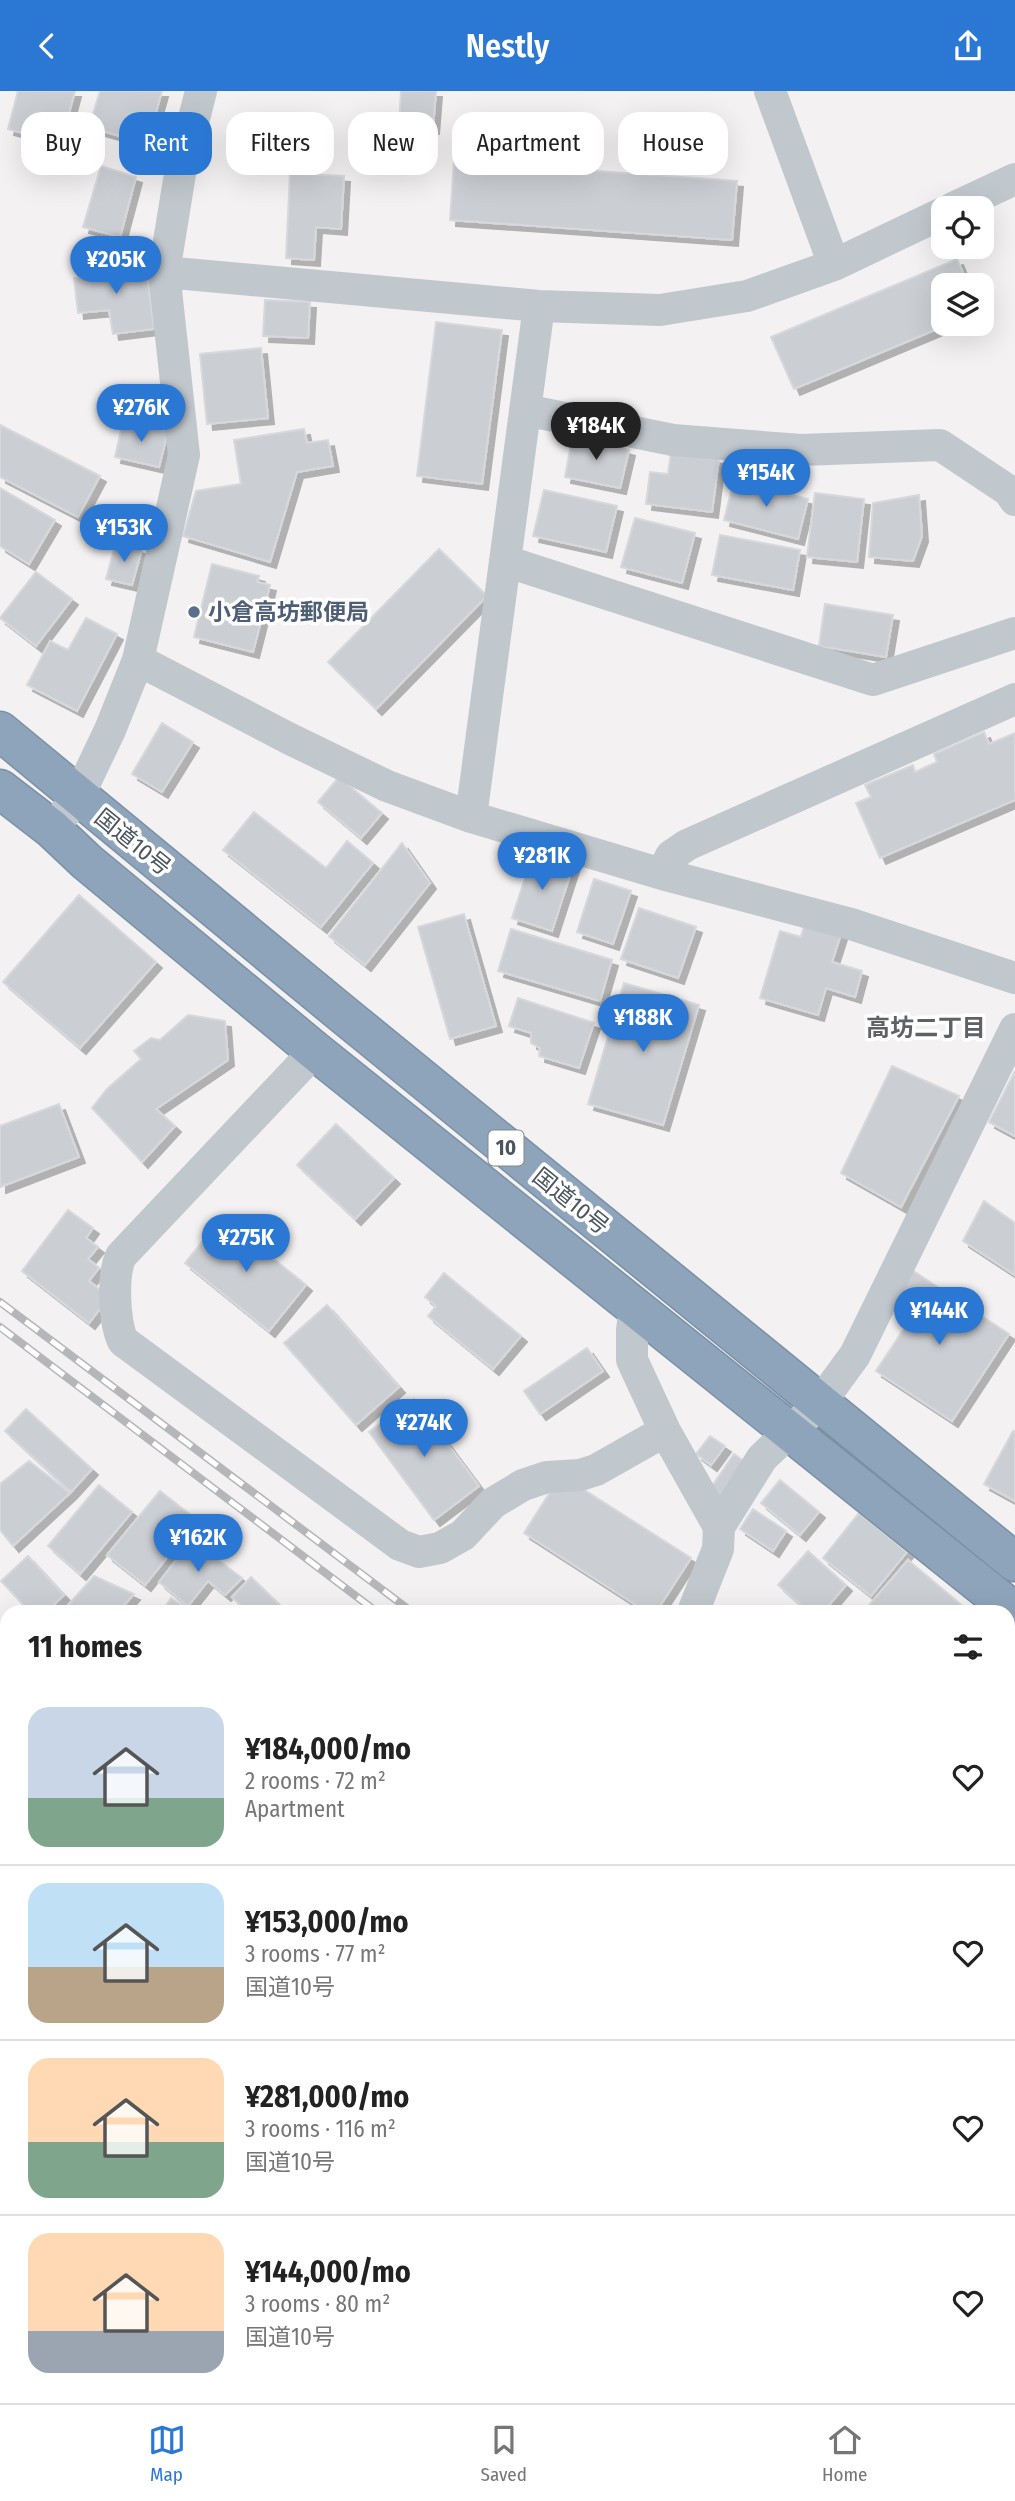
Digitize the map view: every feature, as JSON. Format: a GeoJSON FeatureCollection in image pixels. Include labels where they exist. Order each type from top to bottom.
{"type":"FeatureCollection","features":[{"type":"Feature","properties":{"kind":"highway","name":"国道10号"},"geometry":{"type":"LineString","coordinates":[[0,731],[1015,1562]]}},
{"type":"Feature","properties":{"kind":"highway","name":"国道10号"},"geometry":{"type":"LineString","coordinates":[[0,789],[52,829],[87,862],[315,1051],[1006,1605]]}},
{"type":"Feature","properties":{"kind":"street"},"geometry":{"type":"LineString","coordinates":[[52,829],[78,797],[110,730],[138,660],[184,455],[163,272],[180,174],[201,91]]}},
{"type":"Feature","properties":{"kind":"street"},"geometry":{"type":"LineString","coordinates":[[771,91],[834,265]]}},
{"type":"Feature","properties":{"kind":"street"},"geometry":{"type":"LineString","coordinates":[[979,196],[1015,179]]}},
{"type":"Feature","properties":{"kind":"street"},"geometry":{"type":"LineString","coordinates":[[163,272],[539,306],[660,310],[747,296],[834,265],[931,219]]}},
{"type":"Feature","properties":{"kind":"street"},"geometry":{"type":"LineString","coordinates":[[471,817],[539,306]]}},
{"type":"Feature","properties":{"kind":"street"},"geometry":{"type":"LineString","coordinates":[[525,410],[673,440],[801,450],[940,445],[1009,491],[1015,500]]}},
{"type":"Feature","properties":{"kind":"street"},"geometry":{"type":"LineString","coordinates":[[505,561],[873,680],[1015,633]]}},
{"type":"Feature","properties":{"kind":"street"},"geometry":{"type":"LineString","coordinates":[[138,660],[363,774],[471,817],[662,874],[851,924],[1015,978]]}},
{"type":"Feature","properties":{"kind":"street"},"geometry":{"type":"LineString","coordinates":[[662,874],[671,856],[687,845],[1015,699]]}},
{"type":"Feature","properties":{"kind":"street"},"geometry":{"type":"LineString","coordinates":[[696,1605],[718,1549],[719,1527],[762,1458],[820,1403],[855,1355],[1015,1029]]}},
{"type":"Feature","properties":{"kind":"street"},"geometry":{"type":"LineString","coordinates":[[315,1051],[121,1256],[115,1276],[119,1326],[124,1341],[400,1545],[419,1552],[440,1548],[463,1535],[494,1503],[523,1485],[547,1477],[580,1475],[596,1470],[665,1431]]}},
{"type":"Feature","properties":{"kind":"street"},"geometry":{"type":"LineString","coordinates":[[635,1307],[632,1360],[665,1431],[719,1527]]}},
{"type":"Feature","properties":{"kind":"building"},"geometry":{"type":"Polygon","coordinates":[[[18,91],[75,91],[69,112],[21,112],[21,132],[8,129],[18,91]]]}},
{"type":"Feature","properties":{"kind":"building"},"geometry":{"type":"Polygon","coordinates":[[[100,91],[162,91],[156,112],[119,112],[119,136],[105,132],[105,112],[94,112],[100,91]]]}},
{"type":"Feature","properties":{"kind":"building"},"geometry":{"type":"Polygon","coordinates":[[[401,91],[436,91],[434,112],[400,112],[401,91]]]}},
{"type":"Feature","properties":{"kind":"building"},"geometry":{"type":"Polygon","coordinates":[[[105,167],[119,172],[119,175],[136,177],[120,237],[83,227],[98,175],[105,175],[105,167]]]}},
{"type":"Feature","properties":{"kind":"building"},"geometry":{"type":"Polygon","coordinates":[[[604,172],[618,173],[618,175],[737,181],[732,240],[450,220],[453,175],[604,175],[604,172]]]}},
{"type":"Feature","properties":{"kind":"building"},"geometry":{"type":"Polygon","coordinates":[[[290,175],[344,176],[341,229],[316,227],[314,260],[286,258],[290,175]]]}},
{"type":"Feature","properties":{"kind":"building"},"geometry":{"type":"Polygon","coordinates":[[[111,257],[113,271],[146,267],[154,329],[113,334],[109,310],[78,313],[74,278],[90,277],[88,260],[111,257]]]}},
{"type":"Feature","properties":{"kind":"building"},"geometry":{"type":"Polygon","coordinates":[[[957,259],[963,273],[931,273],[931,332],[794,389],[771,337],[957,259]]]}},
{"type":"Feature","properties":{"kind":"building"},"geometry":{"type":"Polygon","coordinates":[[[265,300],[310,302],[308,338],[263,336],[265,300]]]}},
{"type":"Feature","properties":{"kind":"building"},"geometry":{"type":"Polygon","coordinates":[[[436,322],[502,330],[482,484],[417,476],[436,322]]]}},
{"type":"Feature","properties":{"kind":"building"},"geometry":{"type":"Polygon","coordinates":[[[261,348],[268,418],[207,424],[200,354],[261,348]]]}},
{"type":"Feature","properties":{"kind":"building"},"geometry":{"type":"Polygon","coordinates":[[[123,421],[168,431],[159,467],[115,457],[123,421]]]}},
{"type":"Feature","properties":{"kind":"building"},"geometry":{"type":"Polygon","coordinates":[[[0,425],[100,476],[78,517],[0,477],[0,425]]]}},
{"type":"Feature","properties":{"kind":"building"},"geometry":{"type":"Polygon","coordinates":[[[304,429],[307,443],[328,440],[333,466],[297,472],[270,562],[183,536],[196,491],[241,484],[234,440],[304,429]]]}},
{"type":"Feature","properties":{"kind":"building"},"geometry":{"type":"Polygon","coordinates":[[[573,433],[629,450],[620,488],[565,477],[573,433]]]}},
{"type":"Feature","properties":{"kind":"building"},"geometry":{"type":"Polygon","coordinates":[[[671,452],[719,458],[712,512],[646,504],[650,472],[668,474],[671,452]]]}},
{"type":"Feature","properties":{"kind":"building"},"geometry":{"type":"Polygon","coordinates":[[[734,480],[808,499],[798,539],[724,520],[734,480]]]}},
{"type":"Feature","properties":{"kind":"building"},"geometry":{"type":"Polygon","coordinates":[[[0,488],[55,520],[29,564],[0,546],[0,488]]]}},
{"type":"Feature","properties":{"kind":"building"},"geometry":{"type":"Polygon","coordinates":[[[544,490],[617,506],[606,552],[533,536],[544,490]]]}},
{"type":"Feature","properties":{"kind":"building"},"geometry":{"type":"Polygon","coordinates":[[[815,493],[864,499],[857,562],[807,557],[815,493]]]}},
{"type":"Feature","properties":{"kind":"building"},"geometry":{"type":"Polygon","coordinates":[[[919,495],[922,536],[913,561],[869,557],[873,503],[919,495]]]}},
{"type":"Feature","properties":{"kind":"building"},"geometry":{"type":"Polygon","coordinates":[[[635,518],[695,533],[682,583],[621,567],[635,518]]]}},
{"type":"Feature","properties":{"kind":"building"},"geometry":{"type":"Polygon","coordinates":[[[720,535],[800,550],[793,590],[712,575],[720,535]]]}},
{"type":"Feature","properties":{"kind":"building"},"geometry":{"type":"Polygon","coordinates":[[[116,542],[142,549],[132,585],[106,579],[116,542]]]}},
{"type":"Feature","properties":{"kind":"building"},"geometry":{"type":"Polygon","coordinates":[[[439,549],[487,596],[376,709],[328,662],[439,549]]]}},
{"type":"Feature","properties":{"kind":"building"},"geometry":{"type":"Polygon","coordinates":[[[212,564],[259,576],[257,582],[270,585],[253,652],[194,637],[212,564]]]}},
{"type":"Feature","properties":{"kind":"building"},"geometry":{"type":"Polygon","coordinates":[[[36,572],[72,599],[36,646],[0,618],[36,572]]]}},
{"type":"Feature","properties":{"kind":"building"},"geometry":{"type":"Polygon","coordinates":[[[825,604],[893,615],[886,657],[819,646],[825,604]]]}},
{"type":"Feature","properties":{"kind":"building"},"geometry":{"type":"Polygon","coordinates":[[[86,618],[117,634],[77,711],[27,685],[50,641],[68,650],[86,618]]]}},
{"type":"Feature","properties":{"kind":"building"},"geometry":{"type":"Polygon","coordinates":[[[162,723],[193,742],[162,792],[132,774],[162,723]]]}},
{"type":"Feature","properties":{"kind":"building"},"geometry":{"type":"Polygon","coordinates":[[[984,732],[989,744],[1015,733],[1015,800],[880,858],[856,803],[871,797],[865,785],[913,765],[915,772],[937,762],[934,754],[984,732]]]}},
{"type":"Feature","properties":{"kind":"building"},"geometry":{"type":"Polygon","coordinates":[[[339,777],[382,813],[361,838],[318,802],[339,777]]]}},
{"type":"Feature","properties":{"kind":"building"},"geometry":{"type":"Polygon","coordinates":[[[254,812],[326,868],[347,841],[373,863],[321,927],[223,850],[254,812]]]}},
{"type":"Feature","properties":{"kind":"building"},"geometry":{"type":"Polygon","coordinates":[[[402,843],[430,883],[365,965],[329,936],[402,843]]]}},
{"type":"Feature","properties":{"kind":"building"},"geometry":{"type":"Polygon","coordinates":[[[533,853],[573,866],[552,931],[512,918],[533,853]]]}},
{"type":"Feature","properties":{"kind":"building"},"geometry":{"type":"Polygon","coordinates":[[[594,879],[631,891],[613,944],[577,932],[594,879]]]}},
{"type":"Feature","properties":{"kind":"building"},"geometry":{"type":"Polygon","coordinates":[[[79,895],[156,962],[80,1048],[3,982],[79,895]]]}},
{"type":"Feature","properties":{"kind":"building"},"geometry":{"type":"Polygon","coordinates":[[[639,908],[696,927],[678,978],[621,959],[639,908]]]}},
{"type":"Feature","properties":{"kind":"building"},"geometry":{"type":"Polygon","coordinates":[[[464,914],[496,1026],[450,1039],[418,927],[464,914]]]}},
{"type":"Feature","properties":{"kind":"building"},"geometry":{"type":"Polygon","coordinates":[[[805,922],[841,934],[832,962],[862,971],[855,997],[826,988],[818,1015],[760,998],[780,931],[801,937],[805,922]]]}},
{"type":"Feature","properties":{"kind":"building"},"geometry":{"type":"Polygon","coordinates":[[[511,929],[612,960],[600,1001],[498,971],[511,929]]]}},
{"type":"Feature","properties":{"kind":"building"},"geometry":{"type":"Polygon","coordinates":[[[624,983],[699,1005],[663,1125],[588,1104],[624,983]]]}},
{"type":"Feature","properties":{"kind":"building"},"geometry":{"type":"Polygon","coordinates":[[[518,998],[594,1023],[579,1068],[539,1056],[540,1048],[531,1043],[531,1033],[509,1026],[518,998]]]}},
{"type":"Feature","properties":{"kind":"building"},"geometry":{"type":"Polygon","coordinates":[[[188,1015],[225,1021],[228,1060],[156,1109],[175,1126],[142,1162],[92,1108],[107,1089],[141,1059],[134,1051],[151,1038],[160,1040],[188,1015]]]}},
{"type":"Feature","properties":{"kind":"building"},"geometry":{"type":"Polygon","coordinates":[[[892,1066],[959,1096],[901,1207],[841,1173],[892,1066]]]}},
{"type":"Feature","properties":{"kind":"building"},"geometry":{"type":"Polygon","coordinates":[[[1015,1071],[1015,1136],[989,1122],[1015,1071]]]}},
{"type":"Feature","properties":{"kind":"building"},"geometry":{"type":"Polygon","coordinates":[[[59,1104],[79,1157],[0,1187],[0,1126],[59,1104]]]}},
{"type":"Feature","properties":{"kind":"building"},"geometry":{"type":"Polygon","coordinates":[[[336,1124],[394,1178],[355,1219],[297,1165],[336,1124]]]}},
{"type":"Feature","properties":{"kind":"building"},"geometry":{"type":"Polygon","coordinates":[[[984,1201],[1015,1223],[1015,1275],[963,1241],[984,1201]]]}},
{"type":"Feature","properties":{"kind":"building"},"geometry":{"type":"Polygon","coordinates":[[[68,1210],[93,1228],[86,1238],[98,1247],[88,1259],[99,1268],[89,1281],[109,1297],[89,1323],[22,1271],[68,1210]]]}},
{"type":"Feature","properties":{"kind":"building"},"geometry":{"type":"Polygon","coordinates":[[[222,1217],[306,1285],[269,1331],[185,1263],[222,1217]]]}},
{"type":"Feature","properties":{"kind":"building"},"geometry":{"type":"Polygon","coordinates":[[[912,1270],[1009,1334],[952,1421],[876,1371],[911,1318],[889,1304],[912,1270]]]}},
{"type":"Feature","properties":{"kind":"building"},"geometry":{"type":"Polygon","coordinates":[[[444,1273],[521,1336],[493,1369],[428,1316],[436,1306],[425,1297],[444,1273]]]}},
{"type":"Feature","properties":{"kind":"building"},"geometry":{"type":"Polygon","coordinates":[[[327,1305],[399,1387],[356,1425],[284,1343],[327,1305]]]}},
{"type":"Feature","properties":{"kind":"building"},"geometry":{"type":"Polygon","coordinates":[[[587,1348],[603,1371],[540,1414],[524,1391],[587,1348]]]}},
{"type":"Feature","properties":{"kind":"building"},"geometry":{"type":"Polygon","coordinates":[[[414,1399],[479,1486],[434,1520],[369,1432],[414,1399]]]}},
{"type":"Feature","properties":{"kind":"building"},"geometry":{"type":"Polygon","coordinates":[[[26,1409],[92,1469],[71,1492],[5,1431],[26,1409]]]}},
{"type":"Feature","properties":{"kind":"building"},"geometry":{"type":"Polygon","coordinates":[[[1013,1431],[1015,1432],[1015,1501],[984,1484],[1013,1431]]]}},
{"type":"Feature","properties":{"kind":"building"},"geometry":{"type":"Polygon","coordinates":[[[710,1436],[725,1446],[711,1465],[696,1454],[710,1436]]]}},
{"type":"Feature","properties":{"kind":"building"},"geometry":{"type":"Polygon","coordinates":[[[734,1454],[754,1468],[728,1506],[708,1492],[734,1454]]]}},
{"type":"Feature","properties":{"kind":"building"},"geometry":{"type":"Polygon","coordinates":[[[29,1461],[70,1493],[13,1546],[0,1530],[0,1484],[29,1461]]]}},
{"type":"Feature","properties":{"kind":"building"},"geometry":{"type":"Polygon","coordinates":[[[561,1475],[691,1558],[661,1605],[636,1605],[524,1533],[561,1475]]]}},
{"type":"Feature","properties":{"kind":"building"},"geometry":{"type":"Polygon","coordinates":[[[780,1480],[819,1512],[800,1535],[761,1503],[780,1480]]]}},
{"type":"Feature","properties":{"kind":"building"},"geometry":{"type":"Polygon","coordinates":[[[99,1485],[132,1512],[80,1574],[48,1546],[99,1485]]]}},
{"type":"Feature","properties":{"kind":"building"},"geometry":{"type":"Polygon","coordinates":[[[160,1491],[197,1520],[145,1585],[107,1555],[160,1491]]]}},
{"type":"Feature","properties":{"kind":"building"},"geometry":{"type":"Polygon","coordinates":[[[753,1509],[786,1531],[773,1551],[740,1529],[753,1509]]]}},
{"type":"Feature","properties":{"kind":"building"},"geometry":{"type":"Polygon","coordinates":[[[859,1513],[907,1552],[871,1596],[823,1558],[859,1513]]]}},
{"type":"Feature","properties":{"kind":"building"},"geometry":{"type":"Polygon","coordinates":[[[192,1540],[242,1578],[225,1595],[208,1581],[189,1605],[159,1582],[192,1540]]]}},
{"type":"Feature","properties":{"kind":"building"},"geometry":{"type":"Polygon","coordinates":[[[808,1551],[846,1585],[829,1605],[801,1605],[778,1585],[808,1551]]]}},
{"type":"Feature","properties":{"kind":"building"},"geometry":{"type":"Polygon","coordinates":[[[28,1556],[64,1595],[53,1605],[23,1605],[1,1581],[28,1556]]]}},
{"type":"Feature","properties":{"kind":"building"},"geometry":{"type":"Polygon","coordinates":[[[908,1560],[962,1605],[869,1605],[908,1560]]]}},
{"type":"Feature","properties":{"kind":"building"},"geometry":{"type":"Polygon","coordinates":[[[94,1576],[134,1594],[124,1605],[68,1605],[94,1576]]]}},
{"type":"Feature","properties":{"kind":"building"},"geometry":{"type":"Polygon","coordinates":[[[251,1577],[280,1605],[240,1605],[232,1597],[251,1577]]]}},
{"type":"Feature","properties":{"kind":"building"},"geometry":{"type":"Polygon","coordinates":[[[171,1598],[182,1605],[166,1605],[171,1598]]]}},
{"type":"Feature","properties":{"kind":"railway"},"geometry":{"type":"LineString","coordinates":[[0,1302],[403,1605]]}},
{"type":"Feature","properties":{"kind":"railway"},"geometry":{"type":"LineString","coordinates":[[0,1327],[368,1605]]}},
{"type":"Feature","properties":{"kind":"place","name":"小倉高坊郵便局"},"geometry":{"type":"Point","coordinates":[194,612]}},
{"type":"Feature","properties":{"kind":"district","name":"高坊二丁目"},"geometry":{"type":"Point","coordinates":[926,1028]}}]}
